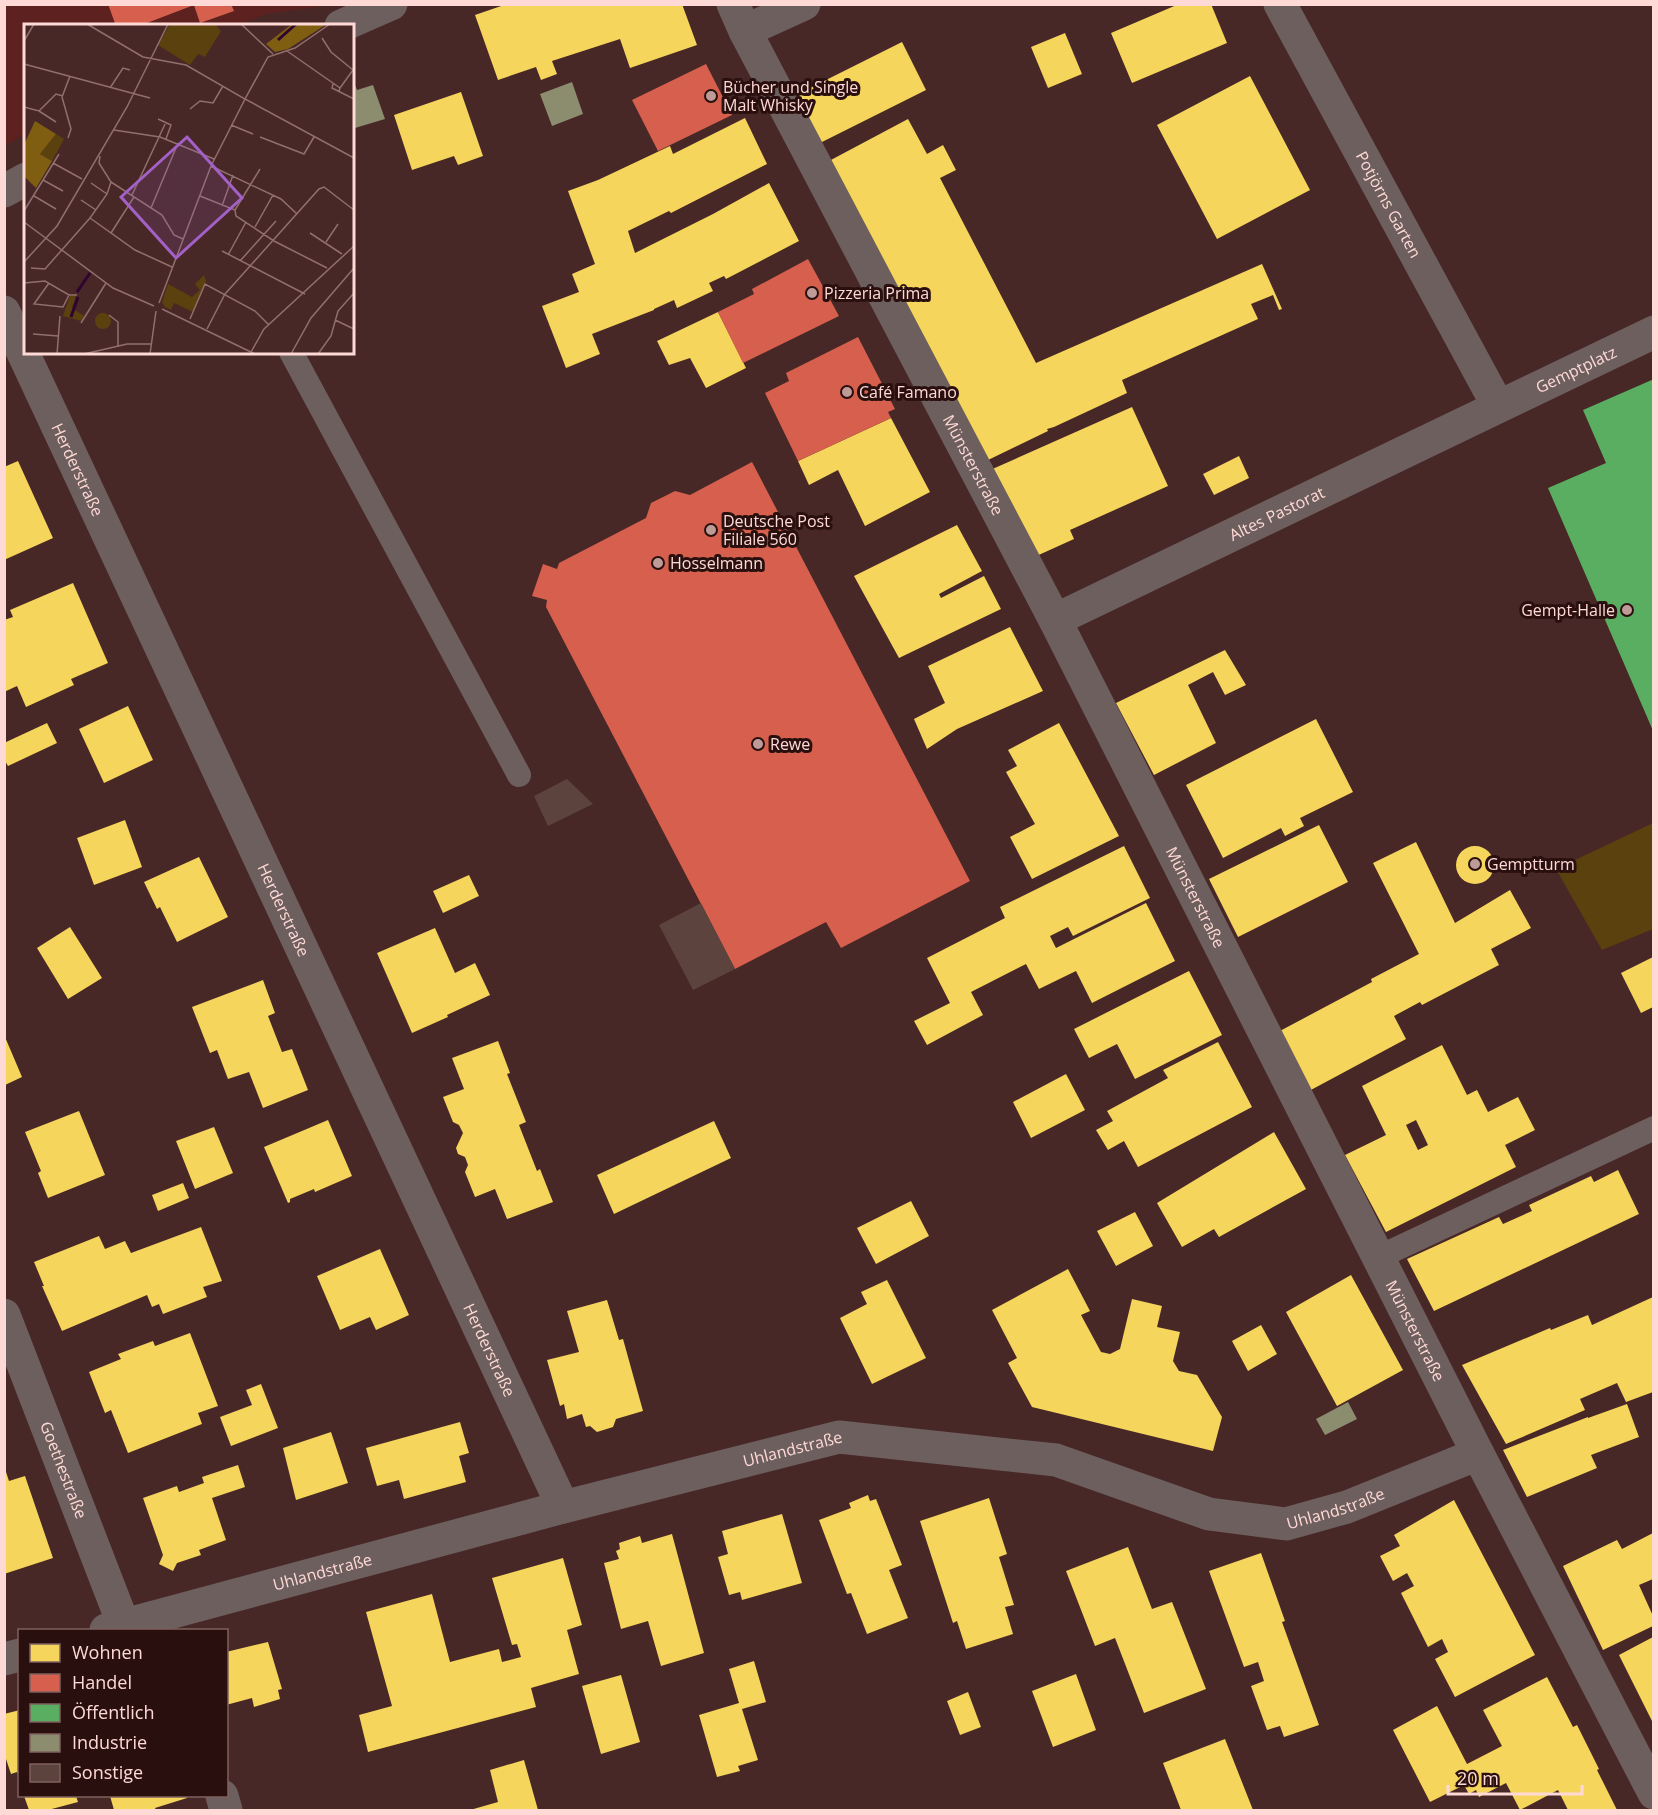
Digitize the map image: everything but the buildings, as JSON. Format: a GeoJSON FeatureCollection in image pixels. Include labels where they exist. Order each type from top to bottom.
{"type":"FeatureCollection","features":[{"type":"Feature","properties":{"kind":"street"},"geometry":{"type":"LineString","coordinates":[[346,24],[391,4]]}},
{"type":"Feature","properties":{"kind":"street"},"geometry":{"type":"LineString","coordinates":[[739,18],[804,4]]}},
{"type":"Feature","properties":{"kind":"street","name":"Potjörns Garten"},"geometry":{"type":"LineString","coordinates":[[1280,4],[1498,406]]}},
{"type":"Feature","properties":{"kind":"street","name":"Münsterstraße"},"geometry":{"type":"LineString","coordinates":[[739,18],[1055,620],[1478,1454],[1653,1793]]}},
{"type":"Feature","properties":{"kind":"street"},"geometry":{"type":"LineString","coordinates":[[4,191],[24,180]]}},
{"type":"Feature","properties":{"kind":"street","name":"Herderstraße"},"geometry":{"type":"LineString","coordinates":[[4,312],[563,1507]]}},
{"type":"Feature","properties":{"kind":"street","name":"Gemptplatz"},"geometry":{"type":"LineString","coordinates":[[1498,406],[1653,332]]}},
{"type":"Feature","properties":{"kind":"street","name":"Altes Pastorat"},"geometry":{"type":"LineString","coordinates":[[1055,620],[1498,406]]}},
{"type":"Feature","properties":{"kind":"street","name":"Goethestraße"},"geometry":{"type":"LineString","coordinates":[[4,1315],[115,1628]]}},
{"type":"Feature","properties":{"kind":"street","name":"Uhlandstraße"},"geometry":{"type":"LineString","coordinates":[[115,1628],[178,1621],[563,1507],[839,1437],[1056,1460],[1209,1514],[1286,1524],[1347,1507],[1478,1454]]}},
{"type":"Feature","properties":{"kind":"lane"},"geometry":{"type":"LineString","coordinates":[[292,354],[519,775]]}},
{"type":"Feature","properties":{"kind":"lane"},"geometry":{"type":"LineString","coordinates":[[1379,1257],[1653,1128]]}},
{"type":"Feature","properties":{"kind":"shaded area"},"geometry":{"type":"Polygon","coordinates":[[[5,5],[333,5],[266,14],[241,24],[24,24],[24,135],[5,146],[5,5]]]}},
{"type":"Feature","properties":{"kind":"shaded area"},"geometry":{"type":"Polygon","coordinates":[[[1653,823],[1653,929],[1602,950],[1556,869],[1653,823]]]}},
{"type":"Feature","properties":{"kind":"place","name":"Bücher und Single Malt Whisky"},"geometry":{"type":"Point","coordinates":[711,96]}},
{"type":"Feature","properties":{"kind":"place","name":"Pizzeria Prima"},"geometry":{"type":"Point","coordinates":[812,293]}},
{"type":"Feature","properties":{"kind":"place","name":"Café Famano"},"geometry":{"type":"Point","coordinates":[847,392]}},
{"type":"Feature","properties":{"kind":"place","name":"Deutsche Post Filiale 560"},"geometry":{"type":"Point","coordinates":[711,530]}},
{"type":"Feature","properties":{"kind":"place","name":"Hosselmann"},"geometry":{"type":"Point","coordinates":[658,563]}},
{"type":"Feature","properties":{"kind":"place","name":"Gempt-Halle"},"geometry":{"type":"Point","coordinates":[1627,610]}},
{"type":"Feature","properties":{"kind":"place","name":"Rewe"},"geometry":{"type":"Point","coordinates":[758,744]}},
{"type":"Feature","properties":{"kind":"place","name":"Gemptturm"},"geometry":{"type":"Point","coordinates":[1475,864]}}]}
